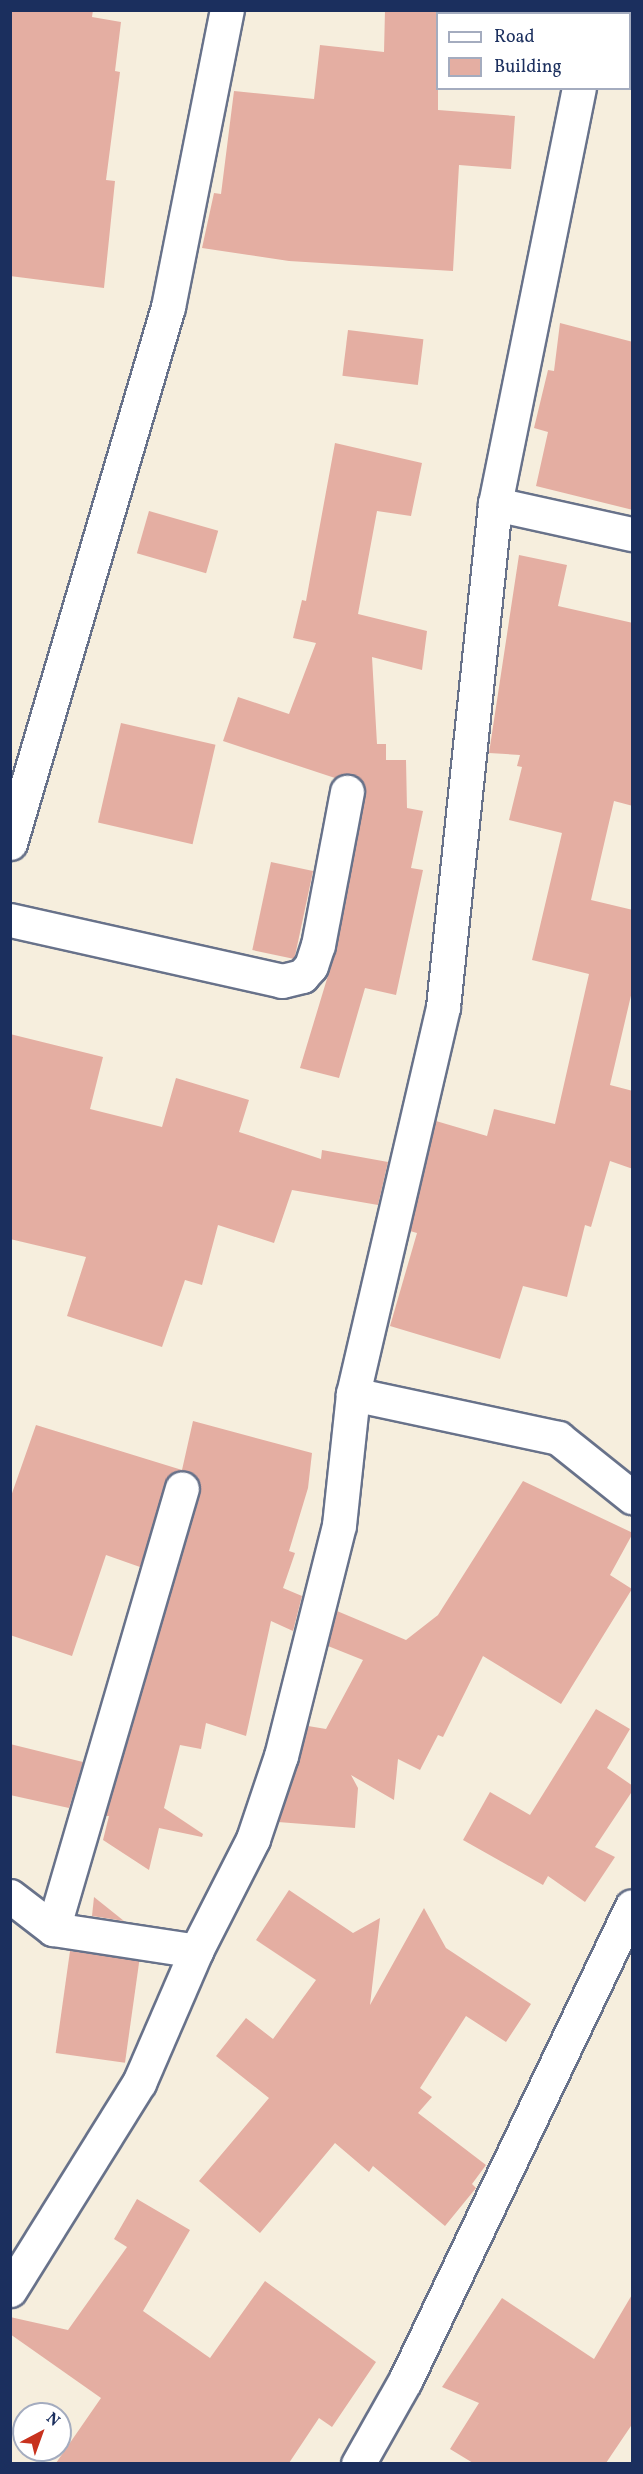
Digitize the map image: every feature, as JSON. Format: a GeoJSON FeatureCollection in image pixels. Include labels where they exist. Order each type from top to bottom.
{"type":"FeatureCollection","features":[{"type":"Feature","properties":{"kind":"street"},"geometry":{"type":"LineString","coordinates":[[10,843],[168,307],[227,10]]}},
{"type":"Feature","properties":{"kind":"street"},"geometry":{"type":"LineString","coordinates":[[10,2290],[139,2083],[196,1951],[253,1839],[281,1756],[339,1525],[353,1394],[443,1006],[495,504],[579,90]]}},
{"type":"Feature","properties":{"kind":"street"},"geometry":{"type":"LineString","coordinates":[[495,504],[633,534]]}},
{"type":"Feature","properties":{"kind":"street"},"geometry":{"type":"LineString","coordinates":[[10,920],[282,981],[302,976],[311,966],[318,945],[347,792]]}},
{"type":"Feature","properties":{"kind":"street"},"geometry":{"type":"LineString","coordinates":[[353,1394],[558,1438],[631,1489]]}},
{"type":"Feature","properties":{"kind":"street"},"geometry":{"type":"LineString","coordinates":[[52,1929],[182,1489]]}},
{"type":"Feature","properties":{"kind":"street"},"geometry":{"type":"LineString","coordinates":[[10,1896],[52,1929],[196,1951]]}},
{"type":"Feature","properties":{"kind":"street"},"geometry":{"type":"LineString","coordinates":[[358,2463],[405,2381],[633,1906]]}},
{"type":"Feature","properties":{"kind":"building"},"geometry":{"type":"Polygon","coordinates":[[[10,10],[93,10],[92,17],[121,22],[115,71],[120,72],[106,180],[115,181],[104,288],[10,276],[10,10]]]}},
{"type":"Feature","properties":{"kind":"building"},"geometry":{"type":"Polygon","coordinates":[[[385,10],[438,10],[436,12],[436,90],[438,90],[438,110],[515,116],[511,169],[459,165],[453,271],[289,261],[202,248],[214,193],[221,194],[234,91],[314,99],[320,45],[384,52],[385,10]]]}},
{"type":"Feature","properties":{"kind":"building"},"geometry":{"type":"Polygon","coordinates":[[[560,323],[633,342],[633,510],[536,486],[548,432],[534,428],[548,370],[554,371],[560,323]]]}},
{"type":"Feature","properties":{"kind":"building"},"geometry":{"type":"Polygon","coordinates":[[[348,330],[423,339],[418,385],[342,376],[348,330]]]}},
{"type":"Feature","properties":{"kind":"building"},"geometry":{"type":"Polygon","coordinates":[[[335,443],[422,463],[411,516],[377,511],[358,614],[427,631],[422,670],[372,657],[377,744],[386,744],[386,760],[406,760],[407,808],[423,811],[411,868],[423,870],[396,995],[365,988],[339,1078],[300,1068],[336,949],[364,785],[351,774],[335,778],[223,741],[238,697],[289,714],[316,643],[293,638],[302,600],[306,601],[335,443]]]}},
{"type":"Feature","properties":{"kind":"building"},"geometry":{"type":"Polygon","coordinates":[[[149,511],[218,531],[206,573],[137,553],[149,511]]]}},
{"type":"Feature","properties":{"kind":"building"},"geometry":{"type":"Polygon","coordinates":[[[519,555],[567,565],[558,606],[633,623],[633,806],[614,801],[591,900],[633,910],[633,987],[610,1085],[633,1091],[633,1169],[610,1161],[591,1227],[585,1225],[567,1297],[523,1286],[500,1359],[390,1326],[417,1233],[410,1231],[436,1121],[487,1136],[494,1109],[555,1124],[589,974],[532,960],[562,833],[509,820],[522,767],[517,766],[520,755],[489,753],[519,555]]]}},
{"type":"Feature","properties":{"kind":"building"},"geometry":{"type":"Polygon","coordinates":[[[121,723],[216,745],[193,844],[98,822],[121,723]]]}},
{"type":"Feature","properties":{"kind":"building"},"geometry":{"type":"Polygon","coordinates":[[[271,862],[313,871],[294,959],[252,950],[271,862]]]}},
{"type":"Feature","properties":{"kind":"building"},"geometry":{"type":"Polygon","coordinates":[[[10,1034],[103,1057],[90,1109],[162,1127],[176,1078],[249,1100],[239,1132],[321,1159],[322,1150],[388,1162],[378,1205],[292,1190],[274,1243],[218,1225],[202,1285],[185,1280],[162,1347],[67,1316],[86,1257],[10,1239],[10,1034]]]}},
{"type":"Feature","properties":{"kind":"building"},"geometry":{"type":"Polygon","coordinates":[[[193,1421],[312,1453],[308,1488],[289,1551],[295,1553],[283,1588],[302,1596],[293,1631],[271,1621],[246,1736],[206,1723],[201,1749],[180,1745],[164,1808],[203,1834],[202,1837],[159,1828],[149,1870],[103,1840],[109,1816],[106,1816],[200,1484],[187,1471],[169,1476],[140,1567],[106,1555],[72,1656],[10,1635],[10,1499],[36,1425],[182,1470],[193,1421]]]}},
{"type":"Feature","properties":{"kind":"building"},"geometry":{"type":"Polygon","coordinates":[[[523,1481],[633,1533],[610,1575],[632,1589],[561,1704],[483,1656],[443,1737],[438,1735],[420,1770],[398,1759],[394,1800],[351,1775],[358,1788],[355,1828],[278,1822],[308,1726],[326,1729],[363,1660],[328,1646],[337,1611],[406,1640],[438,1615],[523,1481]]]}},
{"type":"Feature","properties":{"kind":"building"},"geometry":{"type":"Polygon","coordinates":[[[596,1709],[630,1729],[607,1768],[633,1786],[633,1790],[595,1847],[615,1857],[585,1902],[548,1876],[543,1885],[463,1840],[490,1792],[530,1815],[596,1709]]]}},
{"type":"Feature","properties":{"kind":"building"},"geometry":{"type":"Polygon","coordinates":[[[10,1744],[83,1762],[69,1808],[10,1795],[10,1744]]]}},
{"type":"Feature","properties":{"kind":"building"},"geometry":{"type":"Polygon","coordinates":[[[289,1890],[353,1933],[380,1918],[370,2005],[424,1908],[446,1948],[531,2004],[506,2042],[466,2016],[420,2088],[432,2097],[418,2113],[486,2165],[472,2184],[476,2188],[445,2226],[373,2166],[369,2172],[335,2143],[260,2233],[199,2181],[269,2098],[216,2056],[246,2018],[273,2039],[316,1980],[256,1940],[289,1890]]]}},
{"type":"Feature","properties":{"kind":"building"},"geometry":{"type":"Polygon","coordinates":[[[94,1897],[124,1921],[92,1916],[94,1897]]]}},
{"type":"Feature","properties":{"kind":"building"},"geometry":{"type":"Polygon","coordinates":[[[70,1951],[139,1961],[125,2063],[56,2053],[70,1951]]]}},
{"type":"Feature","properties":{"kind":"building"},"geometry":{"type":"Polygon","coordinates":[[[137,2199],[190,2230],[143,2311],[210,2358],[265,2281],[376,2362],[332,2427],[319,2418],[289,2463],[56,2463],[72,2462],[72,2440],[101,2398],[10,2334],[10,2317],[68,2330],[127,2247],[114,2239],[137,2199]]]}},
{"type":"Feature","properties":{"kind":"building"},"geometry":{"type":"Polygon","coordinates":[[[633,2293],[633,2423],[606,2463],[473,2463],[450,2449],[479,2403],[442,2387],[502,2298],[594,2359],[633,2293]]]}}]}
